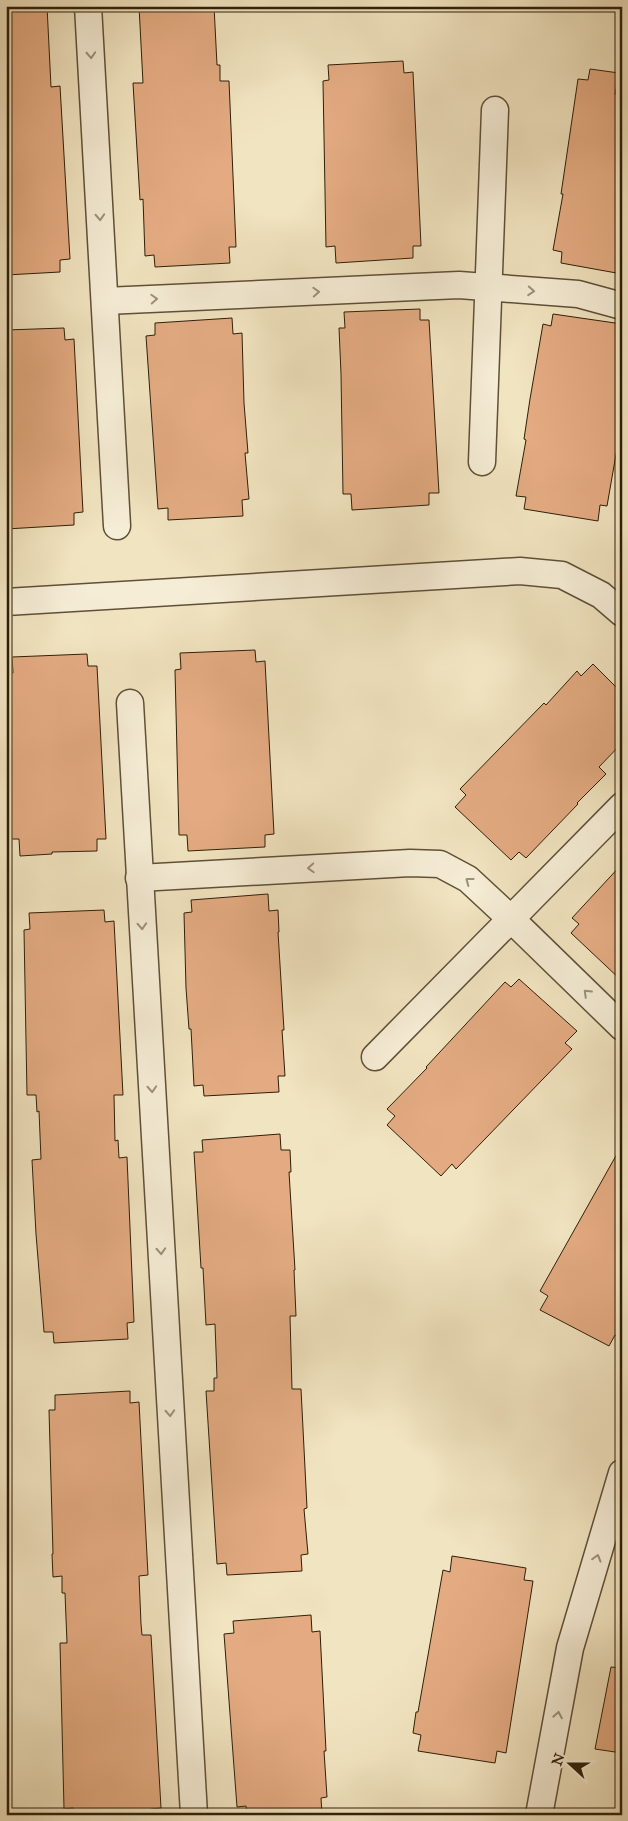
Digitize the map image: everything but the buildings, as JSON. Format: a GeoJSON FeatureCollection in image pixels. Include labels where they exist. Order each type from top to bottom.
{"type":"FeatureCollection","features":[{"type":"Feature","properties":{"kind":"street"},"geometry":{"type":"LineString","coordinates":[[88,6],[117,526]]}},
{"type":"Feature","properties":{"kind":"street"},"geometry":{"type":"LineString","coordinates":[[482,462],[494,110]]}},
{"type":"Feature","properties":{"kind":"street"},"geometry":{"type":"LineString","coordinates":[[105,302],[459,286],[578,294],[622,306]]}},
{"type":"Feature","properties":{"kind":"street"},"geometry":{"type":"LineString","coordinates":[[6,602],[520,571],[562,575],[601,595],[622,613]]}},
{"type":"Feature","properties":{"kind":"street"},"geometry":{"type":"LineString","coordinates":[[130,703],[194,1815]]}},
{"type":"Feature","properties":{"kind":"street"},"geometry":{"type":"LineString","coordinates":[[375,1057],[622,806]]}},
{"type":"Feature","properties":{"kind":"street"},"geometry":{"type":"LineString","coordinates":[[139,878],[410,863],[440,864],[468,879],[511,918],[622,1027]]}},
{"type":"Feature","properties":{"kind":"street"},"geometry":{"type":"LineString","coordinates":[[540,1815],[570,1648],[621,1476]]}}]}
